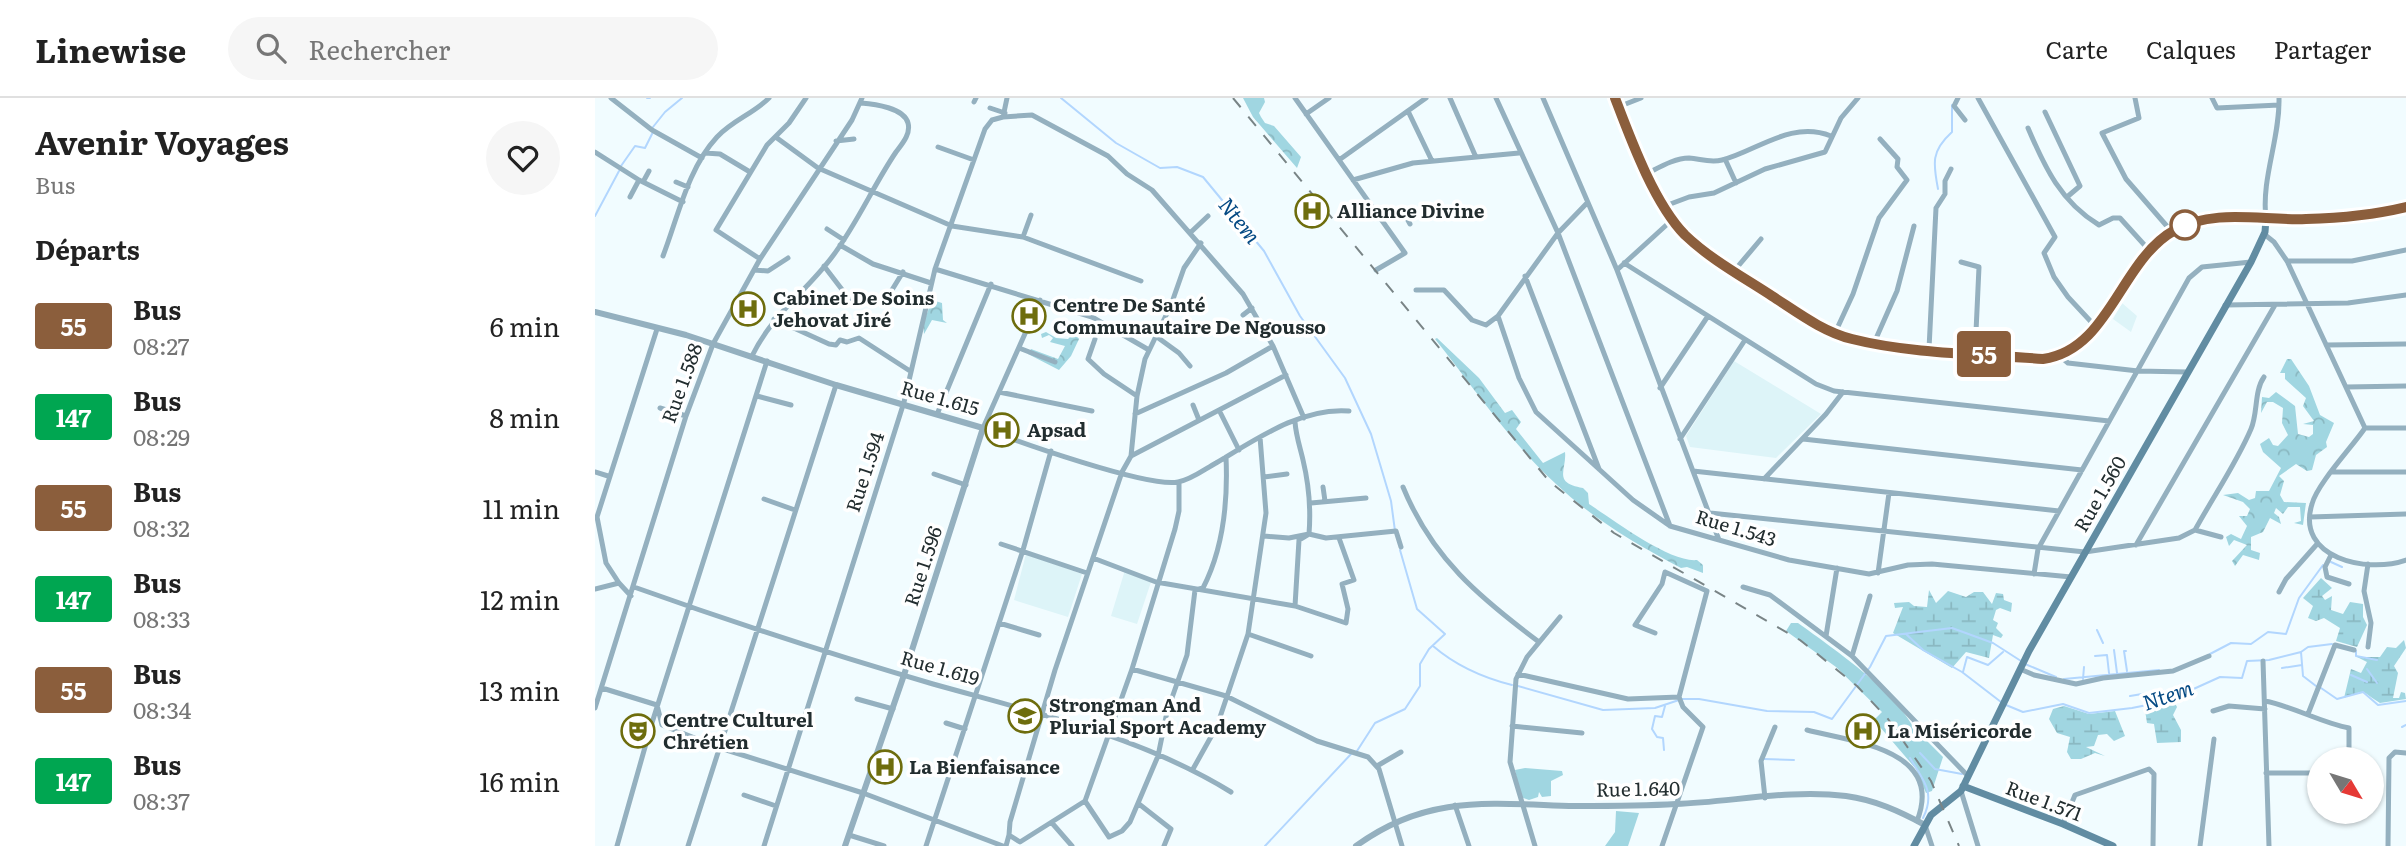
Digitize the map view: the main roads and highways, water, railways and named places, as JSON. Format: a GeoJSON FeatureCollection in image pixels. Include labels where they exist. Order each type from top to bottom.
{"type":"FeatureCollection","features":[{"type":"Feature","properties":{"kind":"main road"},"geometry":{"type":"LineString","coordinates":[[1615,98],[1648,173],[1672,219],[1697,245],[1835,333],[1874,343],[1975,354],[2043,359],[2061,357],[2072,352],[2095,326],[2149,250],[2172,232],[2200,219],[2347,217],[2406,207]]}},
{"type":"Feature","properties":{"kind":"main road","name":"Rue 1.560"},"geometry":{"type":"LineString","coordinates":[[1962,789],[2020,668],[2251,262],[2264,234],[2266,219]]}},
{"type":"Feature","properties":{"kind":"main road"},"geometry":{"type":"LineString","coordinates":[[1914,846],[1921,823],[1962,789]]}},
{"type":"Feature","properties":{"kind":"main road","name":"Rue 1.571"},"geometry":{"type":"LineString","coordinates":[[1962,789],[2063,824],[2113,846]]}},
{"type":"Feature","properties":{"kind":"waterway"},"geometry":{"type":"LineString","coordinates":[[653,127],[665,112],[682,98]]}},
{"type":"Feature","properties":{"kind":"waterway","name":"Ntem"},"geometry":{"type":"LineString","coordinates":[[1061,98],[1116,143],[1160,168],[1177,167],[1203,177],[1264,251],[1300,316],[1345,378],[1371,434],[1391,501],[1395,531]]}},
{"type":"Feature","properties":{"kind":"waterway"},"geometry":{"type":"LineString","coordinates":[[1938,189],[1935,158],[1940,145],[1952,132],[1952,105]]}},
{"type":"Feature","properties":{"kind":"waterway"},"geometry":{"type":"LineString","coordinates":[[621,166],[635,146],[645,148],[653,132]]}},
{"type":"Feature","properties":{"kind":"waterway"},"geometry":{"type":"LineString","coordinates":[[595,216],[619,171]]}},
{"type":"Feature","properties":{"kind":"waterway"},"geometry":{"type":"LineString","coordinates":[[1357,751],[1375,723],[1405,709],[1420,686],[1420,664],[1429,649],[1445,634],[1417,609],[1400,550]]}},
{"type":"Feature","properties":{"kind":"waterway"},"geometry":{"type":"LineString","coordinates":[[2331,562],[2342,567]]}},
{"type":"Feature","properties":{"kind":"waterway"},"geometry":{"type":"LineString","coordinates":[[2210,654],[2231,643],[2251,644],[2268,632],[2286,634],[2299,598],[2323,565]]}},
{"type":"Feature","properties":{"kind":"waterway"},"geometry":{"type":"LineString","coordinates":[[1518,686],[1603,710],[1655,708],[1682,699],[1699,699],[1767,711],[1814,712],[1832,719],[1870,667],[1886,636],[1952,628],[1993,643],[2021,661]]}},
{"type":"Feature","properties":{"kind":"waterway"},"geometry":{"type":"LineString","coordinates":[[2097,630],[2103,643]]}},
{"type":"Feature","properties":{"kind":"waterway","name":"Ntem"},"geometry":{"type":"LineString","coordinates":[[1907,635],[1923,650],[1962,672],[2001,702]]}},
{"type":"Feature","properties":{"kind":"waterway"},"geometry":{"type":"LineString","coordinates":[[2301,652],[2308,647],[2332,644]]}},
{"type":"Feature","properties":{"kind":"waterway"},"geometry":{"type":"LineString","coordinates":[[1433,646],[1470,670],[1512,685]]}},
{"type":"Feature","properties":{"kind":"waterway"},"geometry":{"type":"LineString","coordinates":[[2114,650],[2117,673]]}},
{"type":"Feature","properties":{"kind":"waterway"},"geometry":{"type":"LineString","coordinates":[[2126,651],[2127,671]]}},
{"type":"Feature","properties":{"kind":"waterway"},"geometry":{"type":"LineString","coordinates":[[2356,651],[2356,656],[2377,660]]}},
{"type":"Feature","properties":{"kind":"waterway"},"geometry":{"type":"LineString","coordinates":[[1963,672],[1967,657],[1988,665],[2003,652]]}},
{"type":"Feature","properties":{"kind":"waterway","name":"Ntem"},"geometry":{"type":"LineString","coordinates":[[2006,705],[2023,712],[2063,704],[2089,713],[2132,708],[2167,701],[2220,677],[2242,678],[2247,661],[2269,660],[2301,652],[2303,676],[2316,686]]}},
{"type":"Feature","properties":{"kind":"waterway"},"geometry":{"type":"LineString","coordinates":[[2095,656],[2107,655],[2109,673]]}},
{"type":"Feature","properties":{"kind":"waterway"},"geometry":{"type":"LineString","coordinates":[[2025,664],[2056,677]]}},
{"type":"Feature","properties":{"kind":"waterway"},"geometry":{"type":"LineString","coordinates":[[2282,668],[2302,665]]}},
{"type":"Feature","properties":{"kind":"waterway"},"geometry":{"type":"LineString","coordinates":[[2083,679],[2084,667]]}},
{"type":"Feature","properties":{"kind":"waterway"},"geometry":{"type":"LineString","coordinates":[[2367,669],[2377,683]]}},
{"type":"Feature","properties":{"kind":"waterway"},"geometry":{"type":"LineString","coordinates":[[2064,679],[2159,670]]}},
{"type":"Feature","properties":{"kind":"waterway"},"geometry":{"type":"LineString","coordinates":[[2351,675],[2367,682]]}},
{"type":"Feature","properties":{"kind":"waterway","name":"Ntem"},"geometry":{"type":"LineString","coordinates":[[2321,688],[2337,699],[2363,692],[2378,705],[2406,701]]}},
{"type":"Feature","properties":{"kind":"waterway"},"geometry":{"type":"LineString","coordinates":[[2130,696],[2148,693]]}},
{"type":"Feature","properties":{"kind":"waterway"},"geometry":{"type":"LineString","coordinates":[[1664,750],[1663,738],[1657,737],[1652,729],[1655,716],[1662,717],[1665,706]]}},
{"type":"Feature","properties":{"kind":"waterway"},"geometry":{"type":"LineString","coordinates":[[2402,727],[2406,725]]}},
{"type":"Feature","properties":{"kind":"waterway"},"geometry":{"type":"LineString","coordinates":[[1265,846],[1352,753]]}},
{"type":"Feature","properties":{"kind":"waterway"},"geometry":{"type":"LineString","coordinates":[[1920,753],[1935,769],[1962,774]]}},
{"type":"Feature","properties":{"kind":"waterway"},"geometry":{"type":"LineString","coordinates":[[1910,758],[1928,793],[1927,809],[1923,818]]}},
{"type":"Feature","properties":{"kind":"waterway"},"geometry":{"type":"LineString","coordinates":[[1764,759],[1794,760]]}},
{"type":"Feature","properties":{"kind":"railway"},"geometry":{"type":"LineString","coordinates":[[1233,98],[1549,481],[1614,533],[1800,640],[1857,686],[1888,719],[1931,781],[1959,846]]}},
{"type":"Feature","properties":{"kind":"place","name":"Alliance Divine"},"geometry":{"type":"Point","coordinates":[1312,211]}},
{"type":"Feature","properties":{"kind":"place","name":"Cabinet De Soins Jehovat Jiré"},"geometry":{"type":"Point","coordinates":[748,309]}},
{"type":"Feature","properties":{"kind":"place","name":"Centre De Santé Communautaire De Ngousso"},"geometry":{"type":"Point","coordinates":[1029,316]}},
{"type":"Feature","properties":{"kind":"place","name":"Apsad"},"geometry":{"type":"Point","coordinates":[1002,430]}},
{"type":"Feature","properties":{"kind":"place","name":"Strongman And Plurial Sport Academy"},"geometry":{"type":"Point","coordinates":[1025,716]}},
{"type":"Feature","properties":{"kind":"place","name":"Centre Culturel Chrétien"},"geometry":{"type":"Point","coordinates":[638,731]}},
{"type":"Feature","properties":{"kind":"place","name":"La Miséricorde"},"geometry":{"type":"Point","coordinates":[1863,731]}},
{"type":"Feature","properties":{"kind":"place","name":"La Bienfaisance"},"geometry":{"type":"Point","coordinates":[885,767]}}]}
